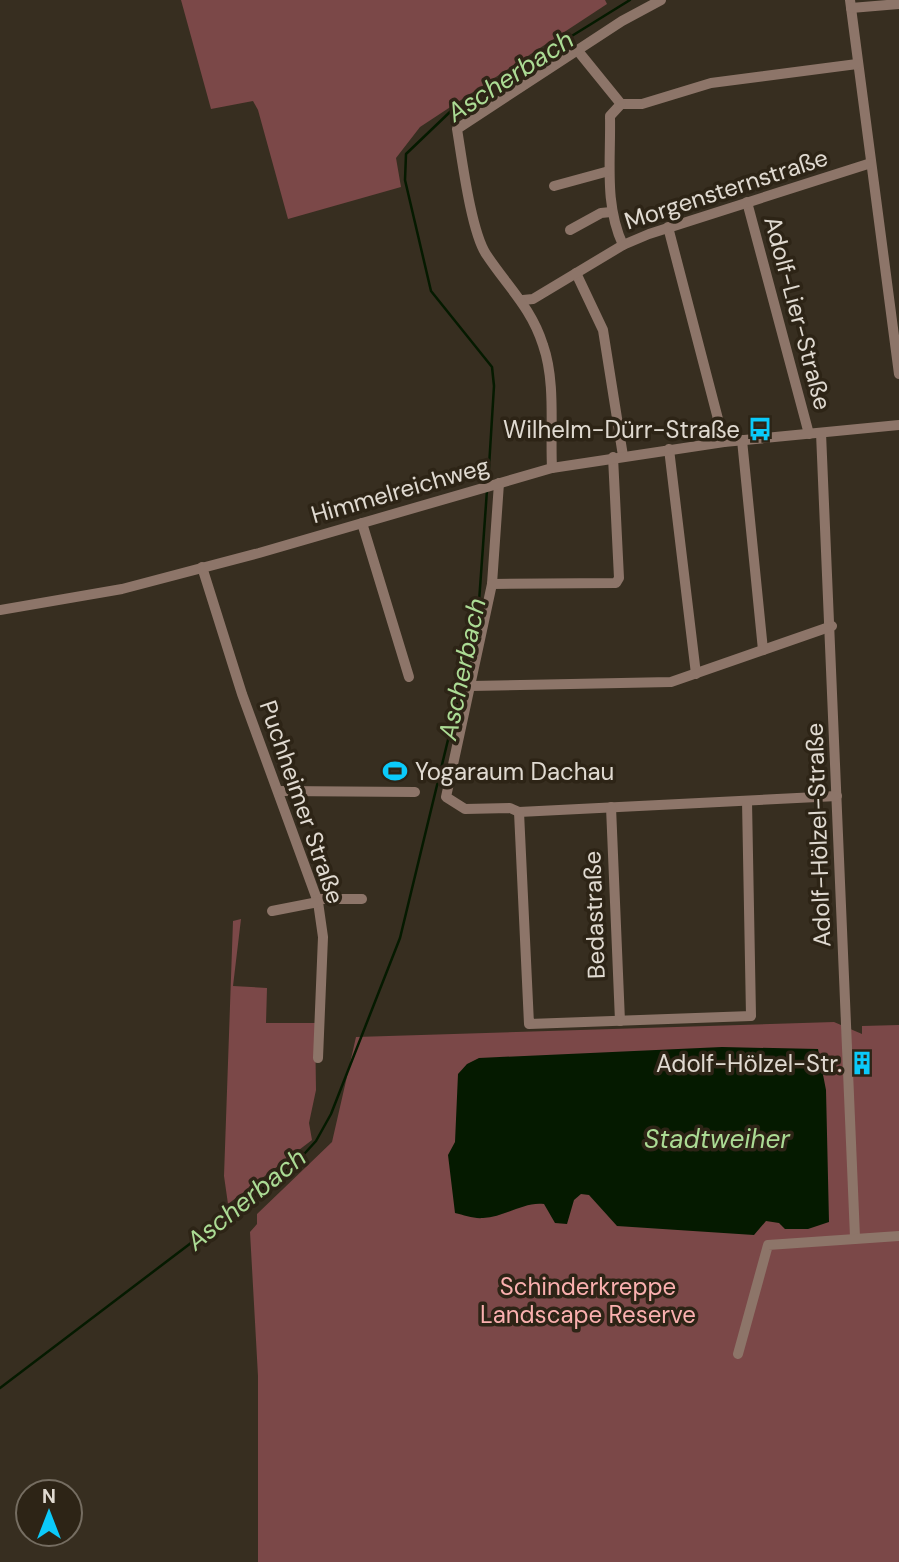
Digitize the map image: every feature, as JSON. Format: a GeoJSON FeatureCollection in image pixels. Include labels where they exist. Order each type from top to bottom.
{"type":"FeatureCollection","features":[{"type":"Feature","properties":{"kind":"street"},"geometry":{"type":"LineString","coordinates":[[552,468],[546,359],[540,337],[523,300],[485,252],[469,196],[457,129],[622,21],[661,0]]}},
{"type":"Feature","properties":{"kind":"street"},"geometry":{"type":"LineString","coordinates":[[899,4],[851,4],[899,374]]}},
{"type":"Feature","properties":{"kind":"street"},"geometry":{"type":"LineString","coordinates":[[578,51],[621,104]]}},
{"type":"Feature","properties":{"kind":"street"},"geometry":{"type":"LineString","coordinates":[[623,245],[611,212],[609,171],[610,116],[621,104],[642,104],[711,83],[857,64]]}},
{"type":"Feature","properties":{"kind":"street","name":"Morgensternstraße"},"geometry":{"type":"LineString","coordinates":[[523,300],[533,299],[623,245],[668,227],[871,163]]}},
{"type":"Feature","properties":{"kind":"street"},"geometry":{"type":"LineString","coordinates":[[554,186],[609,171]]}},
{"type":"Feature","properties":{"kind":"street","name":"Adolf-Lier-Straße"},"geometry":{"type":"LineString","coordinates":[[747,202],[809,434]]}},
{"type":"Feature","properties":{"kind":"street"},"geometry":{"type":"LineString","coordinates":[[570,230],[601,213],[611,212]]}},
{"type":"Feature","properties":{"kind":"street"},"geometry":{"type":"LineString","coordinates":[[668,227],[724,442]]}},
{"type":"Feature","properties":{"kind":"street"},"geometry":{"type":"LineString","coordinates":[[492,584],[616,583],[619,578],[618,456],[603,330],[576,273]]}},
{"type":"Feature","properties":{"kind":"street","name":"Himmelreichweg"},"geometry":{"type":"LineString","coordinates":[[0,610],[122,589],[552,468],[724,442],[899,425]]}},
{"type":"Feature","properties":{"kind":"street","name":"Adolf-Hölzel-Straße"},"geometry":{"type":"LineString","coordinates":[[821,433],[832,626],[855,1237]]}},
{"type":"Feature","properties":{"kind":"street"},"geometry":{"type":"LineString","coordinates":[[742,440],[763,650]]}},
{"type":"Feature","properties":{"kind":"street"},"geometry":{"type":"LineString","coordinates":[[669,449],[696,674]]}},
{"type":"Feature","properties":{"kind":"street"},"geometry":{"type":"LineString","coordinates":[[496,483],[492,584],[446,797],[465,809],[510,808],[519,812],[837,796]]}},
{"type":"Feature","properties":{"kind":"street"},"geometry":{"type":"LineString","coordinates":[[362,523],[409,677]]}},
{"type":"Feature","properties":{"kind":"street","name":"Puchheimer Straße"},"geometry":{"type":"LineString","coordinates":[[202,567],[242,694],[280,791],[318,901],[323,937],[318,1058]]}},
{"type":"Feature","properties":{"kind":"street"},"geometry":{"type":"LineString","coordinates":[[471,686],[671,682],[832,626]]}},
{"type":"Feature","properties":{"kind":"street"},"geometry":{"type":"LineString","coordinates":[[280,791],[415,792]]}},
{"type":"Feature","properties":{"kind":"street"},"geometry":{"type":"LineString","coordinates":[[519,812],[529,1024],[751,1016],[747,801]]}},
{"type":"Feature","properties":{"kind":"street","name":"Bedastraße"},"geometry":{"type":"LineString","coordinates":[[611,807],[620,1021]]}},
{"type":"Feature","properties":{"kind":"street"},"geometry":{"type":"LineString","coordinates":[[272,911],[318,901],[362,899]]}},
{"type":"Feature","properties":{"kind":"street"},"geometry":{"type":"LineString","coordinates":[[738,1354],[768,1245],[899,1236]]}},
{"type":"Feature","properties":{"kind":"green space"},"geometry":{"type":"Polygon","coordinates":[[[181,0],[605,0],[607,4],[420,127],[396,158],[401,187],[288,219],[258,110],[253,101],[211,109],[181,0]]]}},
{"type":"Feature","properties":{"kind":"green space"},"geometry":{"type":"Polygon","coordinates":[[[241,919],[233,986],[267,988],[266,1023],[315,1023],[316,1090],[309,1123],[312,1140],[228,1204],[224,1176],[233,921],[241,919]]]}},
{"type":"Feature","properties":{"kind":"green space","name":"Schinderkreppe Landscape Reserve"},"geometry":{"type":"Polygon","coordinates":[[[834,1022],[862,1034],[862,1026],[899,1025],[899,1562],[258,1562],[258,1376],[250,1232],[257,1224],[257,1214],[332,1142],[356,1037],[834,1022]]]}},
{"type":"Feature","properties":{"kind":"water","name":"Stadtweiher"},"geometry":{"type":"Polygon","coordinates":[[[722,1047],[818,1049],[826,1090],[829,1222],[808,1229],[785,1229],[779,1223],[766,1221],[754,1235],[617,1226],[589,1195],[581,1194],[574,1200],[567,1224],[555,1223],[544,1204],[530,1205],[483,1218],[455,1213],[448,1155],[455,1142],[458,1074],[467,1064],[479,1058],[722,1047]]]}},
{"type":"Feature","properties":{"kind":"waterway","name":"Ascherbach"},"geometry":{"type":"LineString","coordinates":[[488,483],[494,386],[492,367],[431,291],[405,180],[406,154],[452,110],[630,0]]}},
{"type":"Feature","properties":{"kind":"waterway","name":"Ascherbach"},"geometry":{"type":"LineString","coordinates":[[0,1388],[295,1164],[316,1141],[331,1114],[400,938],[478,616],[487,490]]}},
{"type":"Feature","properties":{"kind":"place","name":"Wilhelm-Dürr-Straße"},"geometry":{"type":"Point","coordinates":[760,429]}},
{"type":"Feature","properties":{"kind":"place","name":"Yogaraum Dachau"},"geometry":{"type":"Point","coordinates":[395,771]}},
{"type":"Feature","properties":{"kind":"place","name":"Adolf-Hölzel-Str."},"geometry":{"type":"Point","coordinates":[862,1063]}}]}
